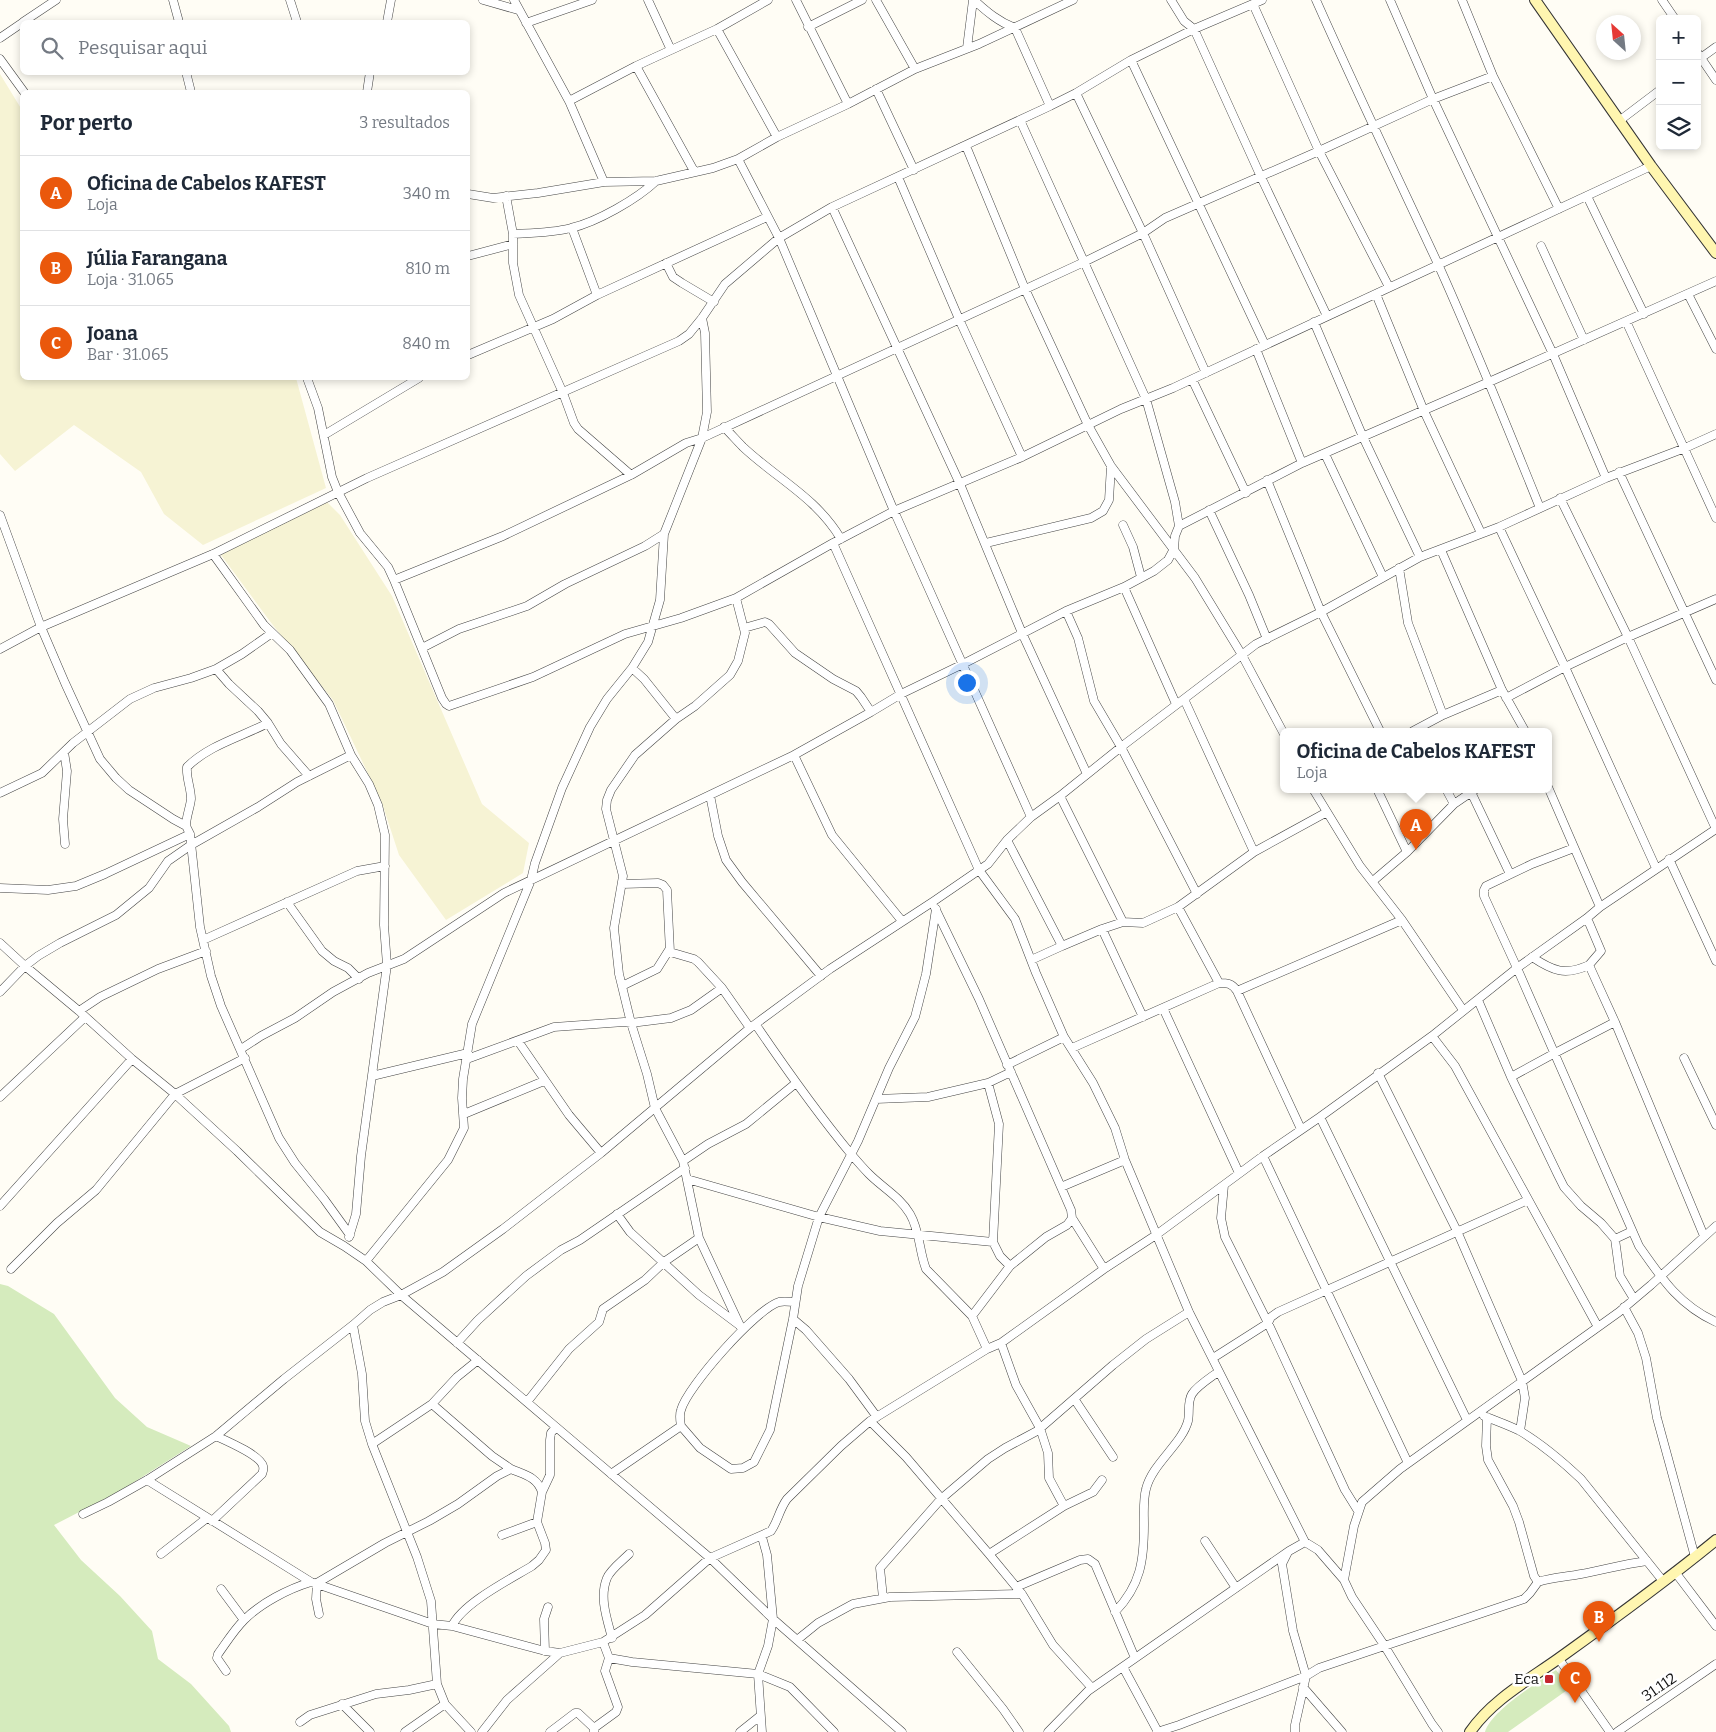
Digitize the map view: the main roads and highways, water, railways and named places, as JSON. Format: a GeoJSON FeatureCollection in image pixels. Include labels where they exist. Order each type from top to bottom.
{"type":"FeatureCollection","features":[{"type":"Feature","properties":{"kind":"place","name":"Oficina de Cabelos KAFEST"},"geometry":{"type":"Point","coordinates":[1416,850]}},
{"type":"Feature","properties":{"kind":"place","name":"Júlia Farangana"},"geometry":{"type":"Point","coordinates":[1599,1642]}},
{"type":"Feature","properties":{"kind":"place","name":"Eca"},"geometry":{"type":"Point","coordinates":[1549,1679]}},
{"type":"Feature","properties":{"kind":"place","name":"Joana"},"geometry":{"type":"Point","coordinates":[1575,1703]}}]}
